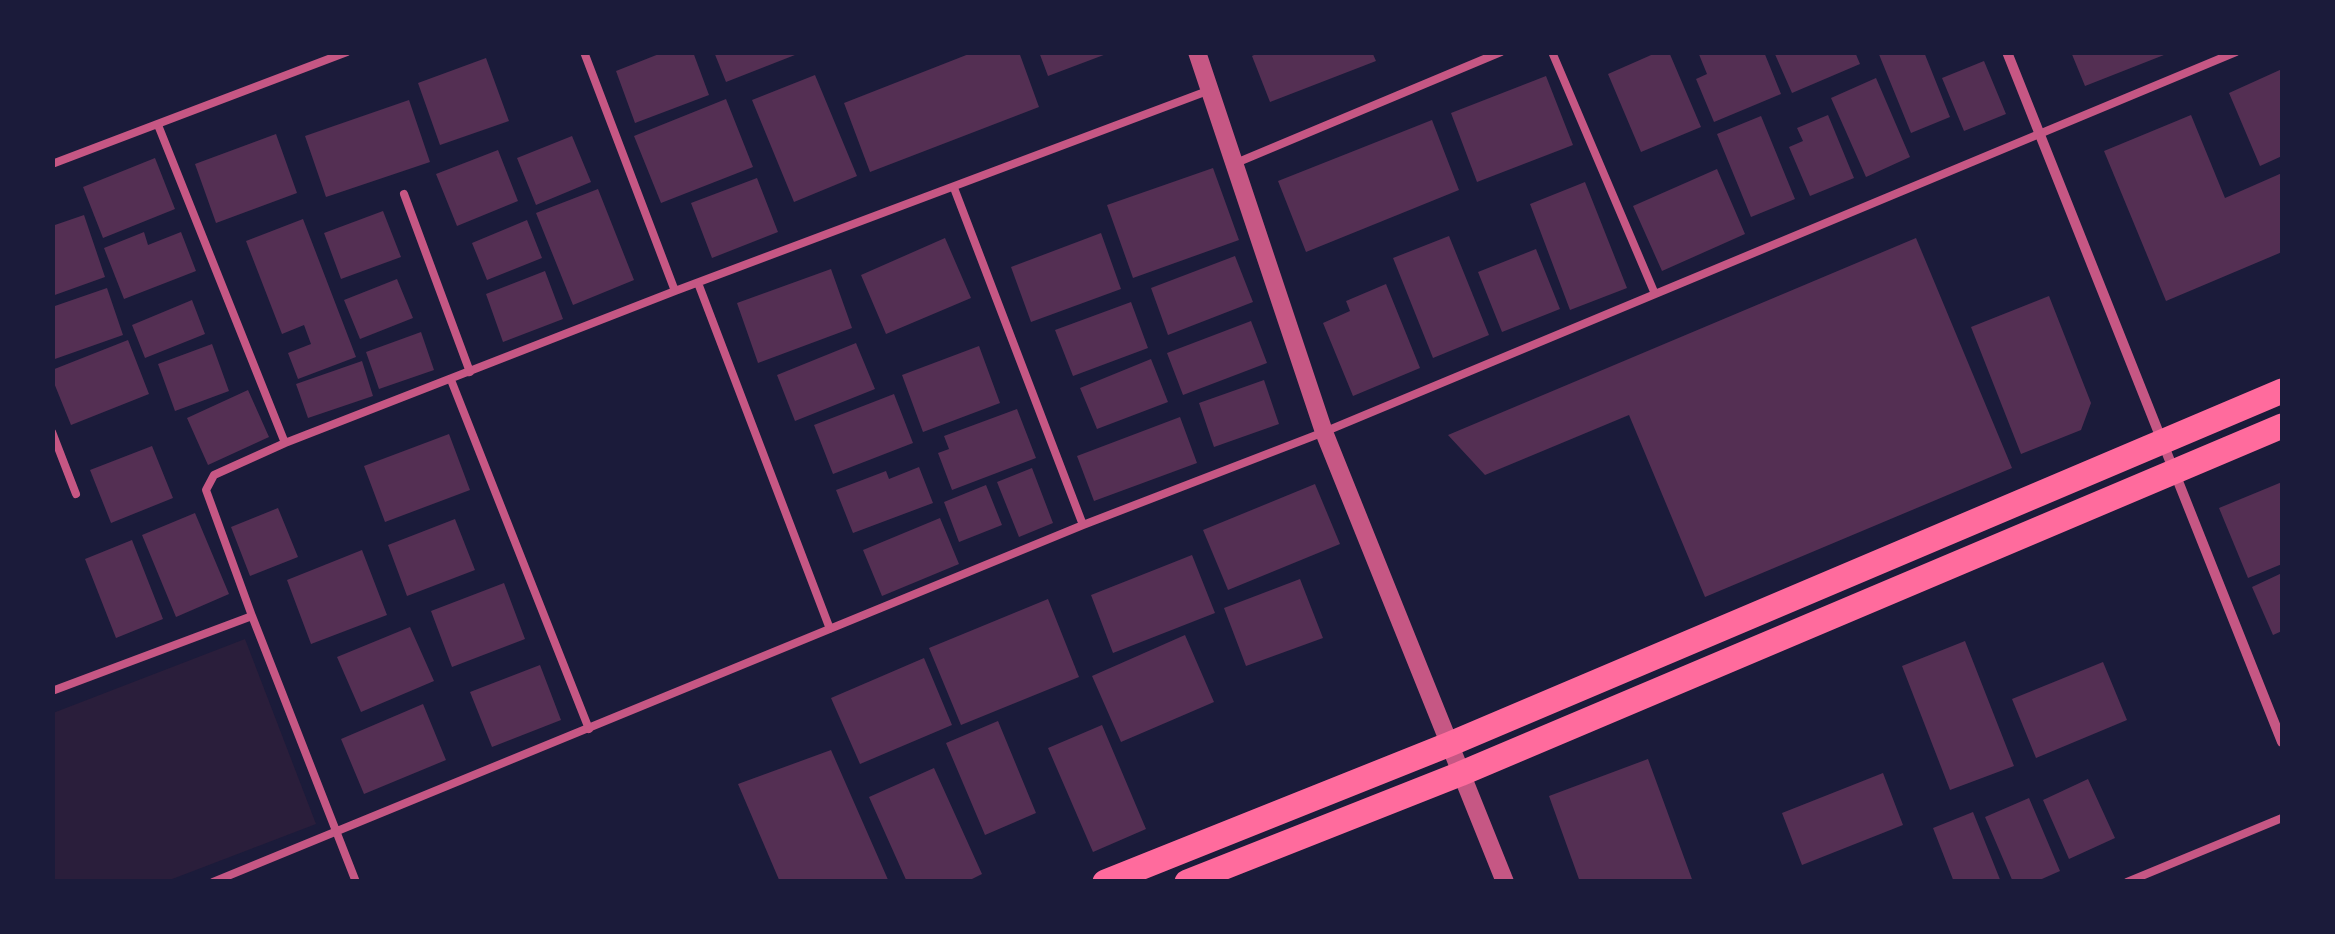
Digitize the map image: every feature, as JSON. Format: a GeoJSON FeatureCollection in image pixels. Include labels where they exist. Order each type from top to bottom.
{"type":"FeatureCollection","features":[{"type":"Feature","properties":{"kind":"main road"},"geometry":{"type":"LineString","coordinates":[[1105,882],[1450,744],[2282,392]]}},
{"type":"Feature","properties":{"kind":"main road"},"geometry":{"type":"LineString","coordinates":[[1186,882],[1460,774],[2282,426]]}},
{"type":"Feature","properties":{"kind":"street"},"geometry":{"type":"LineString","coordinates":[[1197,52],[1324,432],[1505,882]]}},
{"type":"Feature","properties":{"kind":"street"},"geometry":{"type":"LineString","coordinates":[[2007,52],[2282,742]]}},
{"type":"Feature","properties":{"kind":"lane"},"geometry":{"type":"LineString","coordinates":[[52,164],[347,52]]}},
{"type":"Feature","properties":{"kind":"lane"},"geometry":{"type":"LineString","coordinates":[[584,52],[675,291]]}},
{"type":"Feature","properties":{"kind":"lane"},"geometry":{"type":"LineString","coordinates":[[1236,163],[1501,52]]}},
{"type":"Feature","properties":{"kind":"lane"},"geometry":{"type":"LineString","coordinates":[[1552,52],[1655,294]]}},
{"type":"Feature","properties":{"kind":"lane"},"geometry":{"type":"LineString","coordinates":[[213,882],[1083,525],[1324,432],[2236,52]]}},
{"type":"Feature","properties":{"kind":"lane"},"geometry":{"type":"LineString","coordinates":[[356,882],[206,490],[214,475],[285,443],[675,291],[1210,90]]}},
{"type":"Feature","properties":{"kind":"lane"},"geometry":{"type":"LineString","coordinates":[[158,124],[285,443]]}},
{"type":"Feature","properties":{"kind":"lane"},"geometry":{"type":"LineString","coordinates":[[954,188],[1083,525]]}},
{"type":"Feature","properties":{"kind":"lane"},"geometry":{"type":"LineString","coordinates":[[404,194],[470,372]]}},
{"type":"Feature","properties":{"kind":"lane"},"geometry":{"type":"LineString","coordinates":[[698,283],[830,630]]}},
{"type":"Feature","properties":{"kind":"lane"},"geometry":{"type":"LineString","coordinates":[[451,380],[589,729]]}},
{"type":"Feature","properties":{"kind":"lane"},"geometry":{"type":"LineString","coordinates":[[52,432],[76,494]]}},
{"type":"Feature","properties":{"kind":"lane"},"geometry":{"type":"LineString","coordinates":[[52,691],[252,616]]}},
{"type":"Feature","properties":{"kind":"lane"},"geometry":{"type":"LineString","coordinates":[[2127,882],[2282,818]]}},
{"type":"Feature","properties":{"kind":"shaded area"},"geometry":{"type":"Polygon","coordinates":[[[245,639],[316,824],[167,881],[53,881],[53,713],[245,639]]]}},
{"type":"Feature","properties":{"kind":"building"},"geometry":{"type":"Polygon","coordinates":[[[664,52],[693,52],[709,95],[635,123],[616,71],[664,52]]]}},
{"type":"Feature","properties":{"kind":"building"},"geometry":{"type":"Polygon","coordinates":[[[714,52],[800,52],[800,53],[726,82],[714,52]]]}},
{"type":"Feature","properties":{"kind":"building"},"geometry":{"type":"Polygon","coordinates":[[[974,52],[1019,52],[1039,107],[870,172],[844,103],[974,52]]]}},
{"type":"Feature","properties":{"kind":"building"},"geometry":{"type":"Polygon","coordinates":[[[1039,52],[1109,52],[1109,53],[1048,76],[1039,52]]]}},
{"type":"Feature","properties":{"kind":"building"},"geometry":{"type":"Polygon","coordinates":[[[1260,52],[1372,52],[1376,61],[1270,102],[1252,56],[1260,52]]]}},
{"type":"Feature","properties":{"kind":"building"},"geometry":{"type":"Polygon","coordinates":[[[1658,52],[1669,52],[1701,127],[1641,152],[1608,74],[1658,52]]]}},
{"type":"Feature","properties":{"kind":"building"},"geometry":{"type":"Polygon","coordinates":[[[1698,52],[1764,52],[1781,94],[1714,122],[1696,79],[1707,74],[1698,52]]]}},
{"type":"Feature","properties":{"kind":"building"},"geometry":{"type":"Polygon","coordinates":[[[1774,52],[1855,52],[1860,64],[1792,93],[1774,52]]]}},
{"type":"Feature","properties":{"kind":"building"},"geometry":{"type":"Polygon","coordinates":[[[1878,52],[1924,52],[1950,117],[1911,133],[1878,52]]]}},
{"type":"Feature","properties":{"kind":"building"},"geometry":{"type":"Polygon","coordinates":[[[2071,52],[2169,52],[2169,53],[2085,86],[2071,52]]]}},
{"type":"Feature","properties":{"kind":"building"},"geometry":{"type":"Polygon","coordinates":[[[486,58],[509,121],[440,145],[418,83],[486,58]]]}},
{"type":"Feature","properties":{"kind":"building"},"geometry":{"type":"Polygon","coordinates":[[[1984,61],[2006,114],[1964,131],[1942,78],[1984,61]]]}},
{"type":"Feature","properties":{"kind":"building"},"geometry":{"type":"Polygon","coordinates":[[[2282,69],[2282,156],[2260,166],[2229,93],[2282,69]]]}},
{"type":"Feature","properties":{"kind":"building"},"geometry":{"type":"Polygon","coordinates":[[[815,75],[857,176],[794,202],[752,100],[815,75]]]}},
{"type":"Feature","properties":{"kind":"building"},"geometry":{"type":"Polygon","coordinates":[[[1546,76],[1573,145],[1477,182],[1451,113],[1546,76]]]}},
{"type":"Feature","properties":{"kind":"building"},"geometry":{"type":"Polygon","coordinates":[[[1876,78],[1910,157],[1866,177],[1831,98],[1876,78]]]}},
{"type":"Feature","properties":{"kind":"building"},"geometry":{"type":"Polygon","coordinates":[[[726,99],[753,167],[661,203],[634,136],[726,99]]]}},
{"type":"Feature","properties":{"kind":"building"},"geometry":{"type":"Polygon","coordinates":[[[409,100],[430,162],[326,197],[305,136],[409,100]]]}},
{"type":"Feature","properties":{"kind":"building"},"geometry":{"type":"Polygon","coordinates":[[[1828,115],[1854,178],[1810,196],[1789,147],[1803,141],[1797,128],[1828,115]]]}},
{"type":"Feature","properties":{"kind":"building"},"geometry":{"type":"Polygon","coordinates":[[[2191,115],[2225,198],[2282,173],[2282,252],[2166,301],[2104,151],[2191,115]]]}},
{"type":"Feature","properties":{"kind":"building"},"geometry":{"type":"Polygon","coordinates":[[[1761,116],[1795,199],[1751,217],[1717,134],[1761,116]]]}},
{"type":"Feature","properties":{"kind":"building"},"geometry":{"type":"Polygon","coordinates":[[[1432,120],[1459,190],[1306,252],[1278,181],[1432,120]]]}},
{"type":"Feature","properties":{"kind":"building"},"geometry":{"type":"Polygon","coordinates":[[[276,134],[297,193],[216,223],[195,164],[276,134]]]}},
{"type":"Feature","properties":{"kind":"building"},"geometry":{"type":"Polygon","coordinates":[[[572,136],[591,182],[536,205],[517,158],[572,136]]]}},
{"type":"Feature","properties":{"kind":"building"},"geometry":{"type":"Polygon","coordinates":[[[498,150],[518,201],[457,226],[436,174],[498,150]]]}},
{"type":"Feature","properties":{"kind":"building"},"geometry":{"type":"Polygon","coordinates":[[[155,158],[175,209],[103,238],[83,187],[155,158]]]}},
{"type":"Feature","properties":{"kind":"building"},"geometry":{"type":"Polygon","coordinates":[[[1213,168],[1239,240],[1133,278],[1107,205],[1213,168]]]}},
{"type":"Feature","properties":{"kind":"building"},"geometry":{"type":"Polygon","coordinates":[[[1717,169],[1745,234],[1662,271],[1633,206],[1717,169]]]}},
{"type":"Feature","properties":{"kind":"building"},"geometry":{"type":"Polygon","coordinates":[[[757,178],[778,232],[712,258],[691,203],[757,178]]]}},
{"type":"Feature","properties":{"kind":"building"},"geometry":{"type":"Polygon","coordinates":[[[1585,182],[1627,288],[1570,310],[1530,204],[1585,182]]]}},
{"type":"Feature","properties":{"kind":"building"},"geometry":{"type":"Polygon","coordinates":[[[598,189],[634,280],[573,305],[536,213],[598,189]]]}},
{"type":"Feature","properties":{"kind":"building"},"geometry":{"type":"Polygon","coordinates":[[[383,211],[401,257],[341,279],[324,233],[383,211]]]}},
{"type":"Feature","properties":{"kind":"building"},"geometry":{"type":"Polygon","coordinates":[[[84,215],[105,277],[52,296],[52,226],[84,215]]]}},
{"type":"Feature","properties":{"kind":"building"},"geometry":{"type":"Polygon","coordinates":[[[303,219],[356,357],[298,379],[288,353],[311,344],[304,325],[282,334],[246,241],[303,219]]]}},
{"type":"Feature","properties":{"kind":"building"},"geometry":{"type":"Polygon","coordinates":[[[527,220],[542,258],[487,280],[472,243],[527,220]]]}},
{"type":"Feature","properties":{"kind":"building"},"geometry":{"type":"Polygon","coordinates":[[[144,232],[148,245],[181,232],[196,271],[124,299],[104,248],[144,232]]]}},
{"type":"Feature","properties":{"kind":"building"},"geometry":{"type":"Polygon","coordinates":[[[1101,233],[1121,289],[1031,322],[1011,267],[1101,233]]]}},
{"type":"Feature","properties":{"kind":"building"},"geometry":{"type":"Polygon","coordinates":[[[1449,236],[1489,335],[1433,358],[1393,258],[1449,236]]]}},
{"type":"Feature","properties":{"kind":"building"},"geometry":{"type":"Polygon","coordinates":[[[945,238],[971,298],[886,334],[861,275],[945,238]]]}},
{"type":"Feature","properties":{"kind":"building"},"geometry":{"type":"Polygon","coordinates":[[[1916,238],[2012,468],[1705,597],[1629,415],[1485,475],[1448,435],[1916,238]]]}},
{"type":"Feature","properties":{"kind":"building"},"geometry":{"type":"Polygon","coordinates":[[[1536,249],[1560,309],[1502,332],[1478,272],[1536,249]]]}},
{"type":"Feature","properties":{"kind":"building"},"geometry":{"type":"Polygon","coordinates":[[[1235,256],[1253,302],[1168,335],[1151,288],[1235,256]]]}},
{"type":"Feature","properties":{"kind":"building"},"geometry":{"type":"Polygon","coordinates":[[[831,269],[852,328],[758,363],[737,303],[831,269]]]}},
{"type":"Feature","properties":{"kind":"building"},"geometry":{"type":"Polygon","coordinates":[[[545,271],[563,319],[503,342],[486,294],[545,271]]]}},
{"type":"Feature","properties":{"kind":"building"},"geometry":{"type":"Polygon","coordinates":[[[397,279],[413,318],[360,339],[344,300],[397,279]]]}},
{"type":"Feature","properties":{"kind":"building"},"geometry":{"type":"Polygon","coordinates":[[[1386,284],[1420,368],[1353,396],[1323,323],[1350,311],[1346,301],[1386,284]]]}},
{"type":"Feature","properties":{"kind":"building"},"geometry":{"type":"Polygon","coordinates":[[[107,288],[123,335],[52,360],[52,307],[107,288]]]}},
{"type":"Feature","properties":{"kind":"building"},"geometry":{"type":"Polygon","coordinates":[[[2049,296],[2091,403],[2081,430],[2021,454],[1971,327],[2049,296]]]}},
{"type":"Feature","properties":{"kind":"building"},"geometry":{"type":"Polygon","coordinates":[[[192,300],[205,334],[145,358],[132,325],[192,300]]]}},
{"type":"Feature","properties":{"kind":"building"},"geometry":{"type":"Polygon","coordinates":[[[1131,302],[1148,348],[1073,376],[1055,330],[1131,302]]]}},
{"type":"Feature","properties":{"kind":"building"},"geometry":{"type":"Polygon","coordinates":[[[1251,321],[1267,363],[1183,395],[1167,353],[1251,321]]]}},
{"type":"Feature","properties":{"kind":"building"},"geometry":{"type":"Polygon","coordinates":[[[421,332],[434,370],[379,389],[366,352],[421,332]]]}},
{"type":"Feature","properties":{"kind":"building"},"geometry":{"type":"Polygon","coordinates":[[[128,340],[149,394],[71,425],[52,370],[128,340]]]}},
{"type":"Feature","properties":{"kind":"building"},"geometry":{"type":"Polygon","coordinates":[[[856,343],[875,389],[795,421],[777,375],[856,343]]]}},
{"type":"Feature","properties":{"kind":"building"},"geometry":{"type":"Polygon","coordinates":[[[212,344],[229,391],[175,411],[158,364],[212,344]]]}},
{"type":"Feature","properties":{"kind":"building"},"geometry":{"type":"Polygon","coordinates":[[[979,346],[1000,403],[923,432],[902,375],[979,346]]]}},
{"type":"Feature","properties":{"kind":"building"},"geometry":{"type":"Polygon","coordinates":[[[1151,359],[1168,402],[1097,429],[1080,388],[1151,359]]]}},
{"type":"Feature","properties":{"kind":"building"},"geometry":{"type":"Polygon","coordinates":[[[362,361],[373,396],[308,418],[296,384],[362,361]]]}},
{"type":"Feature","properties":{"kind":"building"},"geometry":{"type":"Polygon","coordinates":[[[1264,380],[1279,424],[1214,447],[1199,403],[1264,380]]]}},
{"type":"Feature","properties":{"kind":"building"},"geometry":{"type":"Polygon","coordinates":[[[248,390],[269,437],[208,465],[187,418],[248,390]]]}},
{"type":"Feature","properties":{"kind":"building"},"geometry":{"type":"Polygon","coordinates":[[[894,394],[913,443],[833,474],[814,425],[894,394]]]}},
{"type":"Feature","properties":{"kind":"building"},"geometry":{"type":"Polygon","coordinates":[[[1017,409],[1036,458],[952,490],[938,453],[949,449],[944,436],[1017,409]]]}},
{"type":"Feature","properties":{"kind":"building"},"geometry":{"type":"Polygon","coordinates":[[[1180,417],[1197,463],[1094,501],[1077,456],[1180,417]]]}},
{"type":"Feature","properties":{"kind":"building"},"geometry":{"type":"Polygon","coordinates":[[[449,434],[470,490],[385,522],[364,466],[449,434]]]}},
{"type":"Feature","properties":{"kind":"building"},"geometry":{"type":"Polygon","coordinates":[[[152,446],[173,498],[111,523],[90,470],[152,446]]]}},
{"type":"Feature","properties":{"kind":"building"},"geometry":{"type":"Polygon","coordinates":[[[919,467],[933,503],[853,533],[836,490],[886,471],[889,479],[919,467]]]}},
{"type":"Feature","properties":{"kind":"building"},"geometry":{"type":"Polygon","coordinates":[[[1032,468],[1053,523],[1019,537],[997,482],[1032,468]]]}},
{"type":"Feature","properties":{"kind":"building"},"geometry":{"type":"Polygon","coordinates":[[[2282,482],[2282,564],[2248,578],[2219,508],[2282,482]]]}},
{"type":"Feature","properties":{"kind":"building"},"geometry":{"type":"Polygon","coordinates":[[[1315,484],[1340,544],[1228,590],[1203,530],[1315,484]]]}},
{"type":"Feature","properties":{"kind":"building"},"geometry":{"type":"Polygon","coordinates":[[[986,485],[1002,525],[959,542],[944,502],[986,485]]]}},
{"type":"Feature","properties":{"kind":"building"},"geometry":{"type":"Polygon","coordinates":[[[278,508],[298,557],[250,576],[231,527],[278,508]]]}},
{"type":"Feature","properties":{"kind":"building"},"geometry":{"type":"Polygon","coordinates":[[[195,513],[229,594],[176,617],[142,535],[195,513]]]}},
{"type":"Feature","properties":{"kind":"building"},"geometry":{"type":"Polygon","coordinates":[[[940,518],[959,564],[882,596],[863,550],[940,518]]]}},
{"type":"Feature","properties":{"kind":"building"},"geometry":{"type":"Polygon","coordinates":[[[455,519],[475,570],[407,596],[388,545],[455,519]]]}},
{"type":"Feature","properties":{"kind":"building"},"geometry":{"type":"Polygon","coordinates":[[[132,540],[163,619],[116,638],[85,559],[132,540]]]}},
{"type":"Feature","properties":{"kind":"building"},"geometry":{"type":"Polygon","coordinates":[[[362,550],[387,615],[311,644],[287,580],[362,550]]]}},
{"type":"Feature","properties":{"kind":"building"},"geometry":{"type":"Polygon","coordinates":[[[1192,555],[1215,613],[1113,653],[1091,595],[1192,555]]]}},
{"type":"Feature","properties":{"kind":"building"},"geometry":{"type":"Polygon","coordinates":[[[2282,573],[2282,631],[2273,635],[2252,587],[2282,573]]]}},
{"type":"Feature","properties":{"kind":"building"},"geometry":{"type":"Polygon","coordinates":[[[1300,579],[1323,638],[1246,666],[1224,608],[1300,579]]]}},
{"type":"Feature","properties":{"kind":"building"},"geometry":{"type":"Polygon","coordinates":[[[504,583],[525,639],[452,667],[431,611],[504,583]]]}},
{"type":"Feature","properties":{"kind":"building"},"geometry":{"type":"Polygon","coordinates":[[[1048,599],[1079,677],[961,725],[929,648],[1048,599]]]}},
{"type":"Feature","properties":{"kind":"building"},"geometry":{"type":"Polygon","coordinates":[[[410,627],[434,681],[361,712],[337,657],[410,627]]]}},
{"type":"Feature","properties":{"kind":"building"},"geometry":{"type":"Polygon","coordinates":[[[1185,635],[1214,702],[1121,742],[1092,676],[1185,635]]]}},
{"type":"Feature","properties":{"kind":"building"},"geometry":{"type":"Polygon","coordinates":[[[1965,641],[2014,766],[1950,790],[1902,666],[1965,641]]]}},
{"type":"Feature","properties":{"kind":"building"},"geometry":{"type":"Polygon","coordinates":[[[924,658],[952,725],[860,764],[831,698],[924,658]]]}},
{"type":"Feature","properties":{"kind":"building"},"geometry":{"type":"Polygon","coordinates":[[[2103,662],[2127,720],[2036,758],[2012,699],[2103,662]]]}},
{"type":"Feature","properties":{"kind":"building"},"geometry":{"type":"Polygon","coordinates":[[[540,665],[561,720],[492,747],[470,692],[540,665]]]}},
{"type":"Feature","properties":{"kind":"building"},"geometry":{"type":"Polygon","coordinates":[[[423,704],[446,760],[364,794],[341,739],[423,704]]]}},
{"type":"Feature","properties":{"kind":"building"},"geometry":{"type":"Polygon","coordinates":[[[998,721],[1036,813],[985,835],[946,743],[998,721]]]}},
{"type":"Feature","properties":{"kind":"building"},"geometry":{"type":"Polygon","coordinates":[[[1102,725],[1146,829],[1093,852],[1048,748],[1102,725]]]}},
{"type":"Feature","properties":{"kind":"building"},"geometry":{"type":"Polygon","coordinates":[[[831,750],[889,882],[780,882],[738,784],[831,750]]]}},
{"type":"Feature","properties":{"kind":"building"},"geometry":{"type":"Polygon","coordinates":[[[1648,759],[1693,882],[1580,882],[1549,796],[1648,759]]]}},
{"type":"Feature","properties":{"kind":"building"},"geometry":{"type":"Polygon","coordinates":[[[934,768],[982,874],[966,882],[907,882],[869,797],[934,768]]]}},
{"type":"Feature","properties":{"kind":"building"},"geometry":{"type":"Polygon","coordinates":[[[1883,773],[1903,825],[1802,865],[1782,813],[1883,773]]]}},
{"type":"Feature","properties":{"kind":"building"},"geometry":{"type":"Polygon","coordinates":[[[2088,779],[2115,838],[2069,859],[2043,800],[2088,779]]]}},
{"type":"Feature","properties":{"kind":"building"},"geometry":{"type":"Polygon","coordinates":[[[2029,798],[2060,871],[2035,882],[2013,882],[1985,817],[2029,798]]]}},
{"type":"Feature","properties":{"kind":"building"},"geometry":{"type":"Polygon","coordinates":[[[1973,812],[2001,882],[1954,882],[1933,828],[1973,812]]]}}]}
